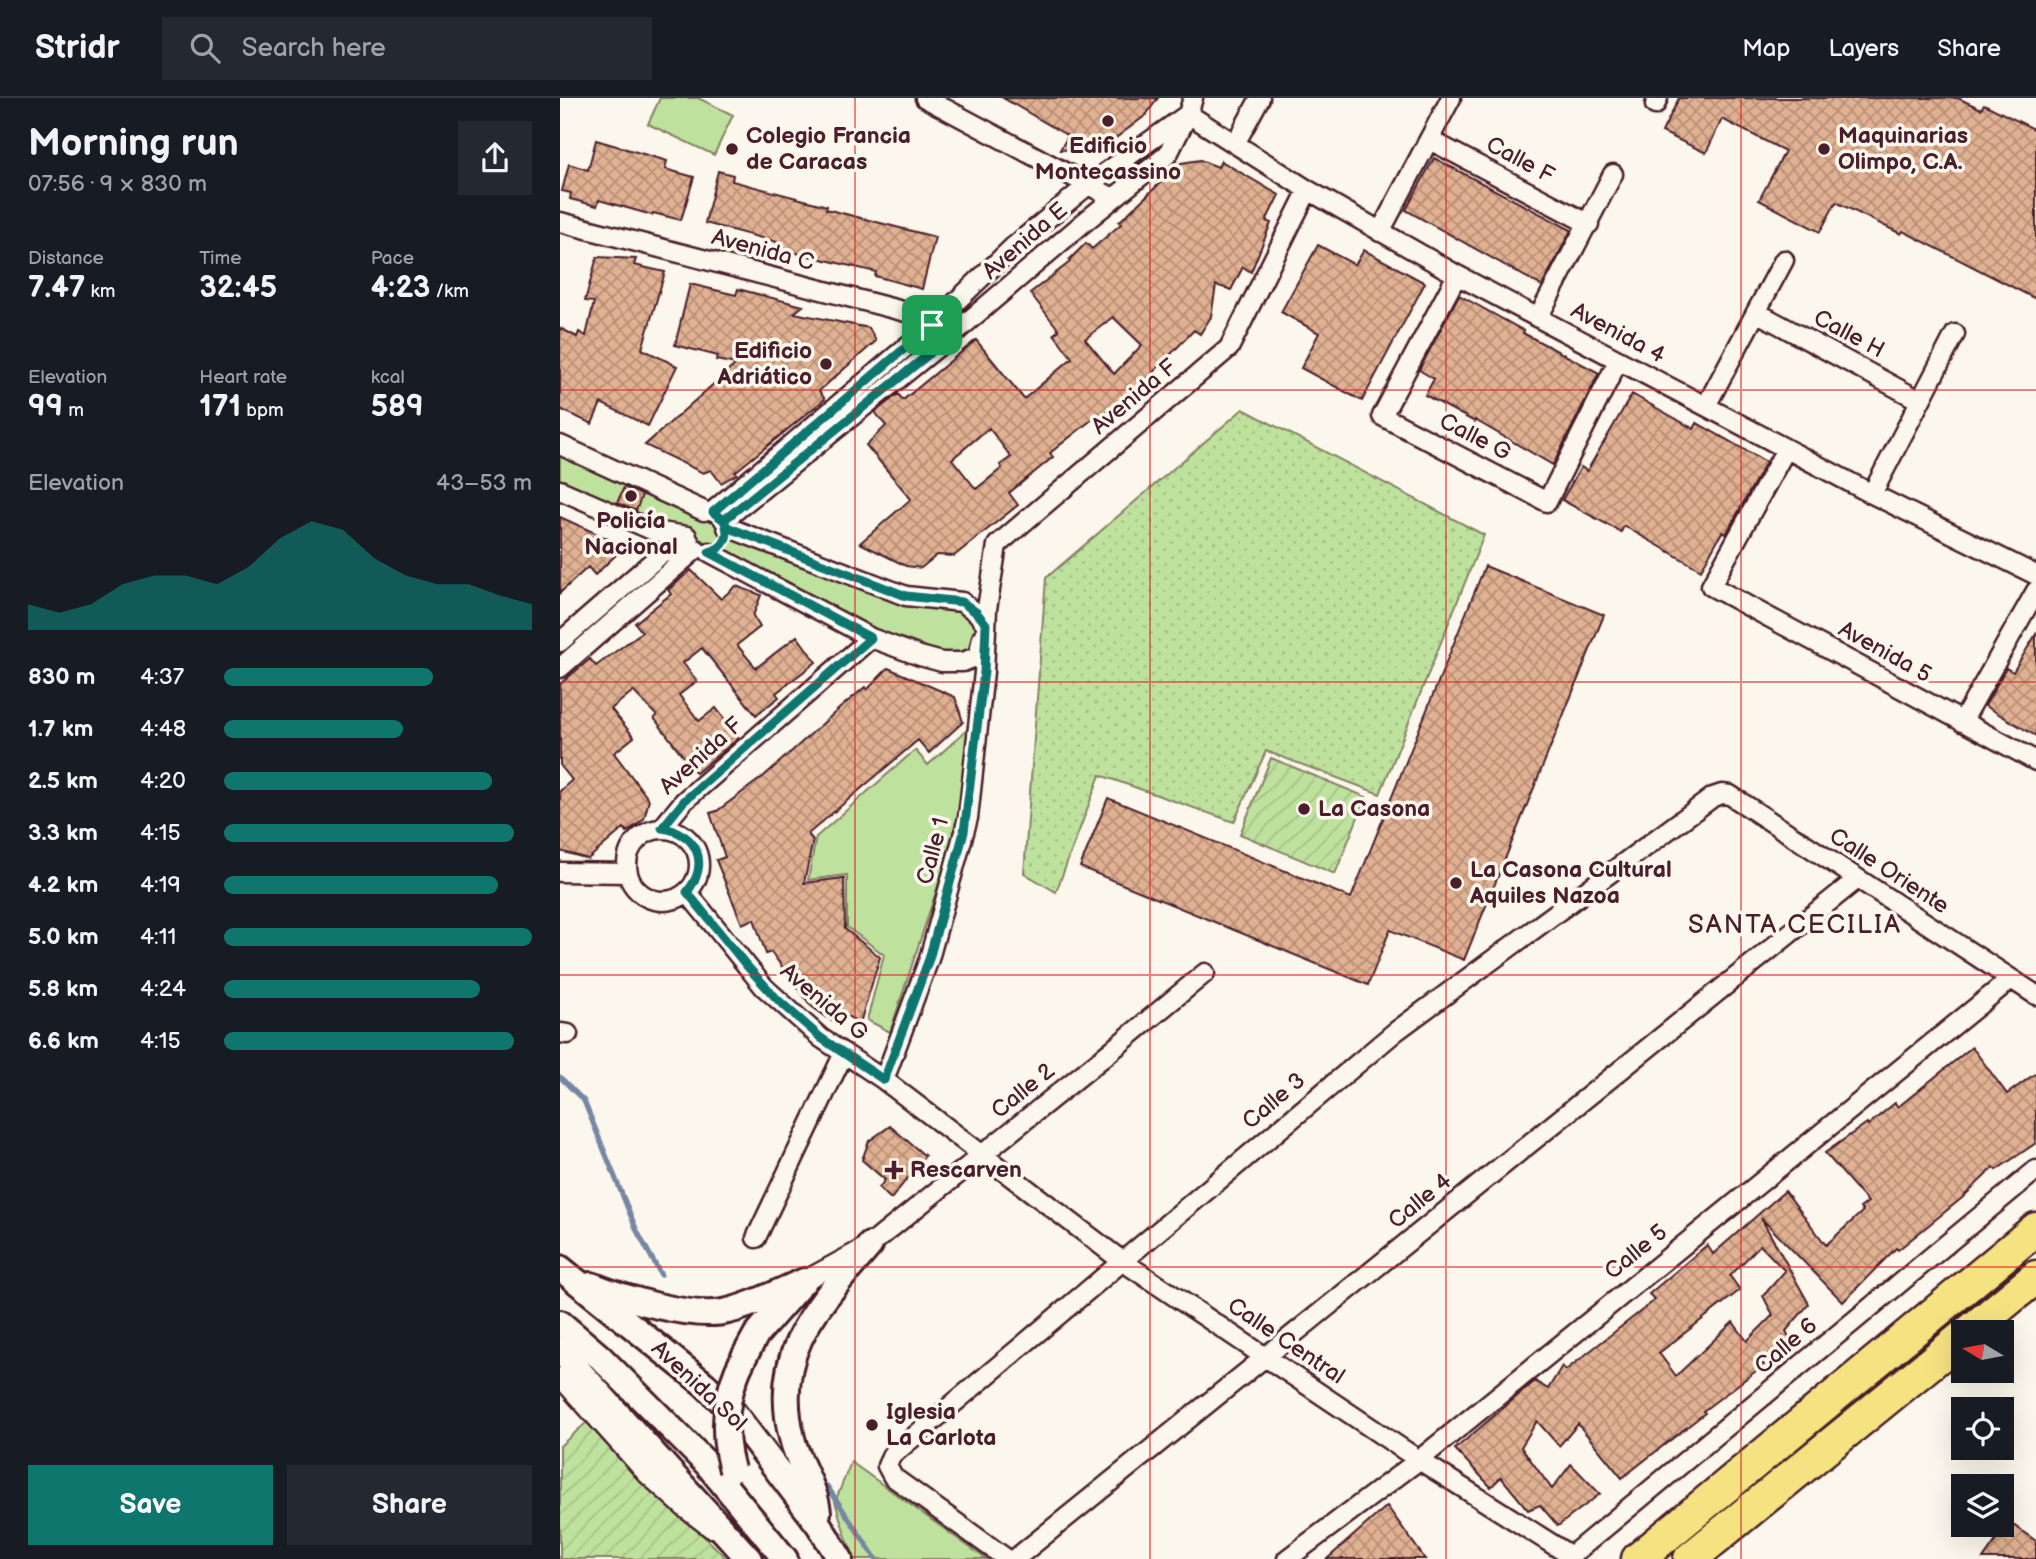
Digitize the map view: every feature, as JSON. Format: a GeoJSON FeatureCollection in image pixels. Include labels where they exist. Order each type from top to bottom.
{"type":"FeatureCollection","features":[{"type":"Feature","properties":{"kind":"highway"},"geometry":{"type":"LineString","coordinates":[[1638,1559],[2036,1229]]}},
{"type":"Feature","properties":{"kind":"highway"},"geometry":{"type":"LineString","coordinates":[[1984,1320],[2036,1277]]}},
{"type":"Feature","properties":{"kind":"highway"},"geometry":{"type":"LineString","coordinates":[[1690,1559],[1951,1347]]}},
{"type":"Feature","properties":{"kind":"main road"},"geometry":{"type":"LineString","coordinates":[[819,1525],[816,1496],[792,1439],[787,1392],[791,1361],[800,1335],[813,1312],[870,1245]]}},
{"type":"Feature","properties":{"kind":"main road"},"geometry":{"type":"LineString","coordinates":[[566,1272],[596,1287],[654,1305],[713,1314],[730,1311],[804,1281]]}},
{"type":"Feature","properties":{"kind":"main road","name":"Avenida Sol"},"geometry":{"type":"LineString","coordinates":[[566,1272],[704,1384],[733,1412],[819,1525],[839,1559]]}},
{"type":"Feature","properties":{"kind":"main road"},"geometry":{"type":"LineString","coordinates":[[748,1512],[732,1470],[726,1440],[727,1406],[736,1373],[755,1335],[804,1281]]}},
{"type":"Feature","properties":{"kind":"main road","name":"Avenida Sol"},"geometry":{"type":"LineString","coordinates":[[560,1323],[600,1357],[707,1464],[785,1559]]}},
{"type":"Feature","properties":{"kind":"main road"},"geometry":{"type":"LineString","coordinates":[[560,1350],[744,1554]]}},
{"type":"Feature","properties":{"kind":"street"},"geometry":{"type":"LineString","coordinates":[[925,98],[1113,198]]}},
{"type":"Feature","properties":{"kind":"street"},"geometry":{"type":"LineString","coordinates":[[1234,144],[1260,98]]}},
{"type":"Feature","properties":{"kind":"street"},"geometry":{"type":"LineString","coordinates":[[1380,232],[1451,98]]}},
{"type":"Feature","properties":{"kind":"street","name":"Avenida E"},"geometry":{"type":"LineString","coordinates":[[717,517],[932,325],[1013,247],[1190,106]]}},
{"type":"Feature","properties":{"kind":"street","name":"Avenida E"},"geometry":{"type":"LineString","coordinates":[[717,517],[945,341],[1168,154],[1190,106]]}},
{"type":"Feature","properties":{"kind":"street","name":"Avenida 4"},"geometry":{"type":"LineString","coordinates":[[1190,106],[1234,144],[1308,190],[1457,275],[1872,494],[2036,575]]}},
{"type":"Feature","properties":{"kind":"street","name":"Calle F"},"geometry":{"type":"LineString","coordinates":[[1430,140],[1588,223]]}},
{"type":"Feature","properties":{"kind":"street"},"geometry":{"type":"LineString","coordinates":[[1538,318],[1613,174]]}},
{"type":"Feature","properties":{"kind":"street","name":"Avenida F"},"geometry":{"type":"LineString","coordinates":[[986,624],[997,545],[1229,348],[1308,190]]}},
{"type":"Feature","properties":{"kind":"street","name":"Avenida C"},"geometry":{"type":"LineString","coordinates":[[560,222],[910,313],[932,325],[945,341]]}},
{"type":"Feature","properties":{"kind":"street"},"geometry":{"type":"LineString","coordinates":[[1706,407],[1784,260]]}},
{"type":"Feature","properties":{"kind":"street","name":"Calle G"},"geometry":{"type":"LineString","coordinates":[[1457,275],[1382,416],[1547,502],[1618,361]]}},
{"type":"Feature","properties":{"kind":"street","name":"Calle H"},"geometry":{"type":"LineString","coordinates":[[1756,312],[1919,400]]}},
{"type":"Feature","properties":{"kind":"street"},"geometry":{"type":"LineString","coordinates":[[1872,494],[1955,334]]}},
{"type":"Feature","properties":{"kind":"street"},"geometry":{"type":"LineString","coordinates":[[560,445],[717,517],[906,596],[962,602],[986,624],[978,656],[963,662],[932,660],[871,638],[695,545],[660,555],[560,642]]}},
{"type":"Feature","properties":{"kind":"street","name":"Avenida 5"},"geometry":{"type":"LineString","coordinates":[[1786,449],[1711,586],[2036,761]]}},
{"type":"Feature","properties":{"kind":"street"},"geometry":{"type":"LineString","coordinates":[[560,490],[654,531],[716,550],[725,542],[717,517]]}},
{"type":"Feature","properties":{"kind":"street"},"geometry":{"type":"LineString","coordinates":[[695,545],[689,522],[695,515],[717,517]]}},
{"type":"Feature","properties":{"kind":"street"},"geometry":{"type":"LineString","coordinates":[[560,668],[695,545]]}},
{"type":"Feature","properties":{"kind":"street"},"geometry":{"type":"LineString","coordinates":[[1962,722],[2036,591]]}},
{"type":"Feature","properties":{"kind":"street","name":"Calle 1"},"geometry":{"type":"LineString","coordinates":[[884,1080],[929,959],[966,825],[984,672],[986,624]]}},
{"type":"Feature","properties":{"kind":"street","name":"Avenida F"},"geometry":{"type":"LineString","coordinates":[[662,828],[684,801],[871,638]]}},
{"type":"Feature","properties":{"kind":"street","name":"Calle Oriente"},"geometry":{"type":"LineString","coordinates":[[1713,797],[1730,795],[1856,880],[2036,995]]}},
{"type":"Feature","properties":{"kind":"street","name":"Calle 3"},"geometry":{"type":"LineString","coordinates":[[1007,1559],[893,1477],[887,1466],[891,1456],[1395,1032],[1713,797]]}},
{"type":"Feature","properties":{"kind":"street"},"geometry":{"type":"LineString","coordinates":[[662,828],[682,834],[696,851],[699,862],[698,873],[687,892],[675,899],[662,901],[648,898],[635,888],[628,873],[629,852],[634,843],[642,835],[662,828]]}},
{"type":"Feature","properties":{"kind":"street"},"geometry":{"type":"LineString","coordinates":[[560,872],[628,873]]}},
{"type":"Feature","properties":{"kind":"street","name":"Calle 4"},"geometry":{"type":"LineString","coordinates":[[1015,1559],[1856,880]]}},
{"type":"Feature","properties":{"kind":"street","name":"Avenida G"},"geometry":{"type":"LineString","coordinates":[[687,892],[764,987],[821,1038],[884,1080],[981,1156]]}},
{"type":"Feature","properties":{"kind":"street","name":"Calle 2"},"geometry":{"type":"LineString","coordinates":[[870,1245],[1205,973]]}},
{"type":"Feature","properties":{"kind":"street","name":"Calle 5"},"geometry":{"type":"LineString","coordinates":[[1287,1559],[1419,1460],[2011,979]]}},
{"type":"Feature","properties":{"kind":"street"},"geometry":{"type":"LineString","coordinates":[[756,1238],[844,1053]]}},
{"type":"Feature","properties":{"kind":"street","name":"Calle Central"},"geometry":{"type":"LineString","coordinates":[[981,1156],[1122,1261],[1569,1558]]}},
{"type":"Feature","properties":{"kind":"street","name":"Calle 6"},"geometry":{"type":"LineString","coordinates":[[1569,1558],[2036,1170]]}},
{"type":"Feature","properties":{"kind":"street"},"geometry":{"type":"LineString","coordinates":[[804,1281],[870,1245]]}},
{"type":"Feature","properties":{"kind":"street"},"geometry":{"type":"LineString","coordinates":[[560,1377],[647,1474],[686,1510],[744,1554]]}},
{"type":"Feature","properties":{"kind":"green space"},"geometry":{"type":"Polygon","coordinates":[[[660,98],[698,98],[733,115],[714,155],[648,124],[660,98]]]}},
{"type":"Feature","properties":{"kind":"green space"},"geometry":{"type":"Polygon","coordinates":[[[1243,409],[1484,535],[1380,794],[1266,751],[1234,822],[1100,775],[1056,892],[1024,873],[1046,578],[1243,409]]]}},
{"type":"Feature","properties":{"kind":"green space"},"geometry":{"type":"Polygon","coordinates":[[[560,445],[906,596],[946,599],[986,624],[978,656],[932,660],[709,552],[560,490],[560,445]]]}},
{"type":"Feature","properties":{"kind":"green space"},"geometry":{"type":"Polygon","coordinates":[[[971,726],[958,825],[890,1032],[867,1020],[884,955],[847,927],[847,875],[808,880],[816,837],[915,750],[928,765],[971,726]]]}},
{"type":"Feature","properties":{"kind":"green space"},"geometry":{"type":"Polygon","coordinates":[[[1271,758],[1366,797],[1335,874],[1240,834],[1271,758]]]}},
{"type":"Feature","properties":{"kind":"green space"},"geometry":{"type":"Polygon","coordinates":[[[587,1422],[727,1559],[560,1559],[560,1446],[587,1422]]]}},
{"type":"Feature","properties":{"kind":"green space"},"geometry":{"type":"Polygon","coordinates":[[[851,1462],[986,1559],[855,1559],[835,1502],[851,1462]]]}},
{"type":"Feature","properties":{"kind":"building","name":"Edificio Montecassino"},"geometry":{"type":"Polygon","coordinates":[[[1003,98],[1158,98],[1146,115],[1117,137],[1085,149],[1060,150],[1068,136],[1003,98]]]}},
{"type":"Feature","properties":{"kind":"building"},"geometry":{"type":"Polygon","coordinates":[[[1679,98],[1958,98],[1981,109],[1984,104],[2036,130],[2036,299],[1903,231],[1901,234],[1836,202],[1820,232],[1759,200],[1785,151],[1722,119],[1706,153],[1662,132],[1679,98]]]}},
{"type":"Feature","properties":{"kind":"building"},"geometry":{"type":"Polygon","coordinates":[[[596,140],[667,161],[665,169],[694,177],[681,220],[599,200],[597,206],[570,199],[571,193],[562,191],[569,164],[588,170],[596,140]]]}},
{"type":"Feature","properties":{"kind":"building"},"geometry":{"type":"Polygon","coordinates":[[[1434,158],[1571,230],[1542,286],[1406,210],[1434,158]]]}},
{"type":"Feature","properties":{"kind":"building"},"geometry":{"type":"Polygon","coordinates":[[[1200,160],[1218,167],[1221,161],[1279,195],[1266,221],[1271,223],[1251,272],[1243,267],[1231,290],[1216,285],[1211,317],[1200,334],[1194,330],[1141,385],[1050,453],[1053,457],[1009,493],[1018,505],[954,556],[937,555],[921,568],[906,566],[860,543],[911,499],[866,445],[886,426],[875,412],[898,394],[903,400],[976,340],[1024,399],[1072,358],[1054,334],[1059,330],[1030,293],[1070,262],[1086,243],[1092,249],[1121,224],[1119,222],[1181,163],[1200,160]],[[1113,317],[1085,339],[1114,374],[1142,345],[1113,317]],[[989,428],[952,459],[976,489],[1011,457],[989,428]]]}},
{"type":"Feature","properties":{"kind":"building"},"geometry":{"type":"Polygon","coordinates":[[[718,171],[733,175],[732,181],[935,237],[922,289],[875,276],[876,272],[775,248],[777,242],[705,223],[718,171]]]}},
{"type":"Feature","properties":{"kind":"building"},"geometry":{"type":"Polygon","coordinates":[[[1318,245],[1355,265],[1364,250],[1425,283],[1362,401],[1301,368],[1319,333],[1281,312],[1318,245]]]}},
{"type":"Feature","properties":{"kind":"building"},"geometry":{"type":"Polygon","coordinates":[[[597,257],[636,259],[634,265],[665,272],[642,349],[677,366],[648,426],[601,403],[592,424],[560,409],[560,328],[577,337],[579,332],[586,336],[594,302],[585,301],[597,257]]]}},
{"type":"Feature","properties":{"kind":"building"},"geometry":{"type":"Polygon","coordinates":[[[690,284],[736,295],[738,289],[803,306],[794,313],[869,328],[876,341],[819,391],[825,399],[735,472],[737,474],[721,483],[711,470],[703,473],[645,445],[736,364],[716,360],[718,356],[675,345],[690,284]]]}},
{"type":"Feature","properties":{"kind":"building"},"geometry":{"type":"Polygon","coordinates":[[[1459,295],[1599,373],[1553,465],[1425,395],[1434,379],[1419,370],[1459,295]]]}},
{"type":"Feature","properties":{"kind":"building"},"geometry":{"type":"Polygon","coordinates":[[[1632,394],[1694,429],[1697,423],[1766,462],[1726,534],[1722,532],[1701,570],[1624,526],[1621,532],[1562,500],[1581,467],[1587,471],[1632,394]]]}},
{"type":"Feature","properties":{"kind":"building","name":"Policía Nacional"},"geometry":{"type":"Polygon","coordinates":[[[624,487],[642,495],[636,511],[617,503],[624,487]]]}},
{"type":"Feature","properties":{"kind":"building"},"geometry":{"type":"Polygon","coordinates":[[[560,517],[615,542],[620,551],[595,575],[588,567],[560,593],[560,517]]]}},
{"type":"Feature","properties":{"kind":"building"},"geometry":{"type":"Polygon","coordinates":[[[1485,566],[1604,615],[1464,960],[1390,930],[1368,985],[1080,867],[1108,798],[1351,898],[1485,566]]]}},
{"type":"Feature","properties":{"kind":"building"},"geometry":{"type":"Polygon","coordinates":[[[691,570],[721,599],[736,586],[761,595],[753,616],[760,627],[737,645],[756,668],[797,636],[816,662],[776,693],[779,697],[756,715],[702,648],[683,663],[697,681],[679,695],[699,721],[716,708],[739,738],[696,773],[654,718],[657,716],[633,691],[611,709],[634,737],[614,753],[649,800],[644,819],[627,832],[624,828],[588,859],[560,851],[560,791],[572,780],[560,765],[560,684],[590,659],[596,666],[642,632],[635,623],[671,594],[668,590],[691,570]]]}},
{"type":"Feature","properties":{"kind":"building"},"geometry":{"type":"Polygon","coordinates":[[[2036,634],[2036,736],[1985,706],[2006,668],[2013,672],[2036,634]]]}},
{"type":"Feature","properties":{"kind":"building"},"geometry":{"type":"Polygon","coordinates":[[[888,668],[955,697],[963,722],[929,753],[918,740],[808,834],[813,840],[804,883],[844,878],[845,929],[880,957],[860,1023],[838,1011],[832,1021],[811,1006],[771,952],[766,954],[754,919],[742,924],[716,860],[725,857],[710,813],[717,811],[764,776],[865,687],[867,690],[888,668]]]}},
{"type":"Feature","properties":{"kind":"building"},"geometry":{"type":"Polygon","coordinates":[[[1972,1047],[2007,1094],[2036,1073],[2036,1143],[1996,1170],[1994,1167],[1962,1198],[1898,1250],[1896,1248],[1843,1302],[1761,1218],[1809,1304],[1786,1331],[1790,1339],[1761,1362],[1764,1365],[1622,1478],[1578,1424],[1559,1446],[1537,1421],[1521,1447],[1552,1489],[1571,1464],[1600,1494],[1558,1526],[1540,1505],[1528,1510],[1501,1477],[1491,1487],[1455,1449],[1535,1381],[1548,1389],[1562,1366],[1566,1370],[1655,1300],[1649,1294],[1707,1245],[1713,1254],[1785,1191],[1826,1245],[1863,1211],[1860,1208],[1868,1202],[1825,1153],[1867,1123],[1868,1125],[1895,1103],[1898,1107],[1972,1047]],[[1760,1245],[1730,1276],[1740,1290],[1659,1353],[1676,1376],[1733,1322],[1747,1341],[1773,1315],[1763,1296],[1785,1271],[1760,1245]]]}},
{"type":"Feature","properties":{"kind":"building","name":"Rescarven"},"geometry":{"type":"Polygon","coordinates":[[[890,1126],[925,1156],[891,1199],[879,1188],[885,1180],[862,1160],[869,1141],[890,1126]]]}},
{"type":"Feature","properties":{"kind":"building"},"geometry":{"type":"Polygon","coordinates":[[[1387,1506],[1425,1559],[1327,1559],[1387,1506]]]}},
{"type":"Feature","properties":{"kind":"building"},"geometry":{"type":"Polygon","coordinates":[[[2014,1526],[2036,1541],[2036,1559],[1983,1559],[1998,1537],[2014,1537],[2014,1526]]]}},
{"type":"Feature","properties":{"kind":"waterway"},"geometry":{"type":"LineString","coordinates":[[560,1077],[584,1101],[637,1231],[661,1275]]}},
{"type":"Feature","properties":{"kind":"waterway"},"geometry":{"type":"LineString","coordinates":[[827,1486],[876,1559]]}},
{"type":"Feature","properties":{"kind":"place","name":"Edificio Montecassino"},"geometry":{"type":"Point","coordinates":[1108,121]}},
{"type":"Feature","properties":{"kind":"place","name":"Colegio Francia de Caracas"},"geometry":{"type":"Point","coordinates":[732,149]}},
{"type":"Feature","properties":{"kind":"place","name":"Maquinarias Olimpo, C.A."},"geometry":{"type":"Point","coordinates":[1824,149]}},
{"type":"Feature","properties":{"kind":"place","name":"Edificio Adriático"},"geometry":{"type":"Point","coordinates":[826,364]}},
{"type":"Feature","properties":{"kind":"place","name":"Policía Nacional"},"geometry":{"type":"Point","coordinates":[631,496]}},
{"type":"Feature","properties":{"kind":"place","name":"La Casona"},"geometry":{"type":"Point","coordinates":[1304,809]}},
{"type":"Feature","properties":{"kind":"place","name":"La Casona Cultural Aquiles Nazoa"},"geometry":{"type":"Point","coordinates":[1456,883]}},
{"type":"Feature","properties":{"kind":"place","name":"Rescarven"},"geometry":{"type":"Point","coordinates":[894,1170]}},
{"type":"Feature","properties":{"kind":"place","name":"Iglesia La Carlota"},"geometry":{"type":"Point","coordinates":[872,1425]}},
{"type":"Feature","properties":{"kind":"district","name":"SANTA CECILIA"},"geometry":{"type":"Point","coordinates":[1795,925]}},
{"type":"Feature","properties":{"kind":"route"},"geometry":{"type":"LineString","coordinates":[[932,325],[713,512],[724,520],[727,535],[722,545],[709,552],[871,638],[684,801],[662,828],[682,834],[691,842],[699,862],[698,873],[687,892],[764,987],[821,1038],[884,1080],[929,959],[968,818],[984,672],[986,624],[962,602],[906,596],[727,527],[724,520],[945,341],[932,325]]}}]}
